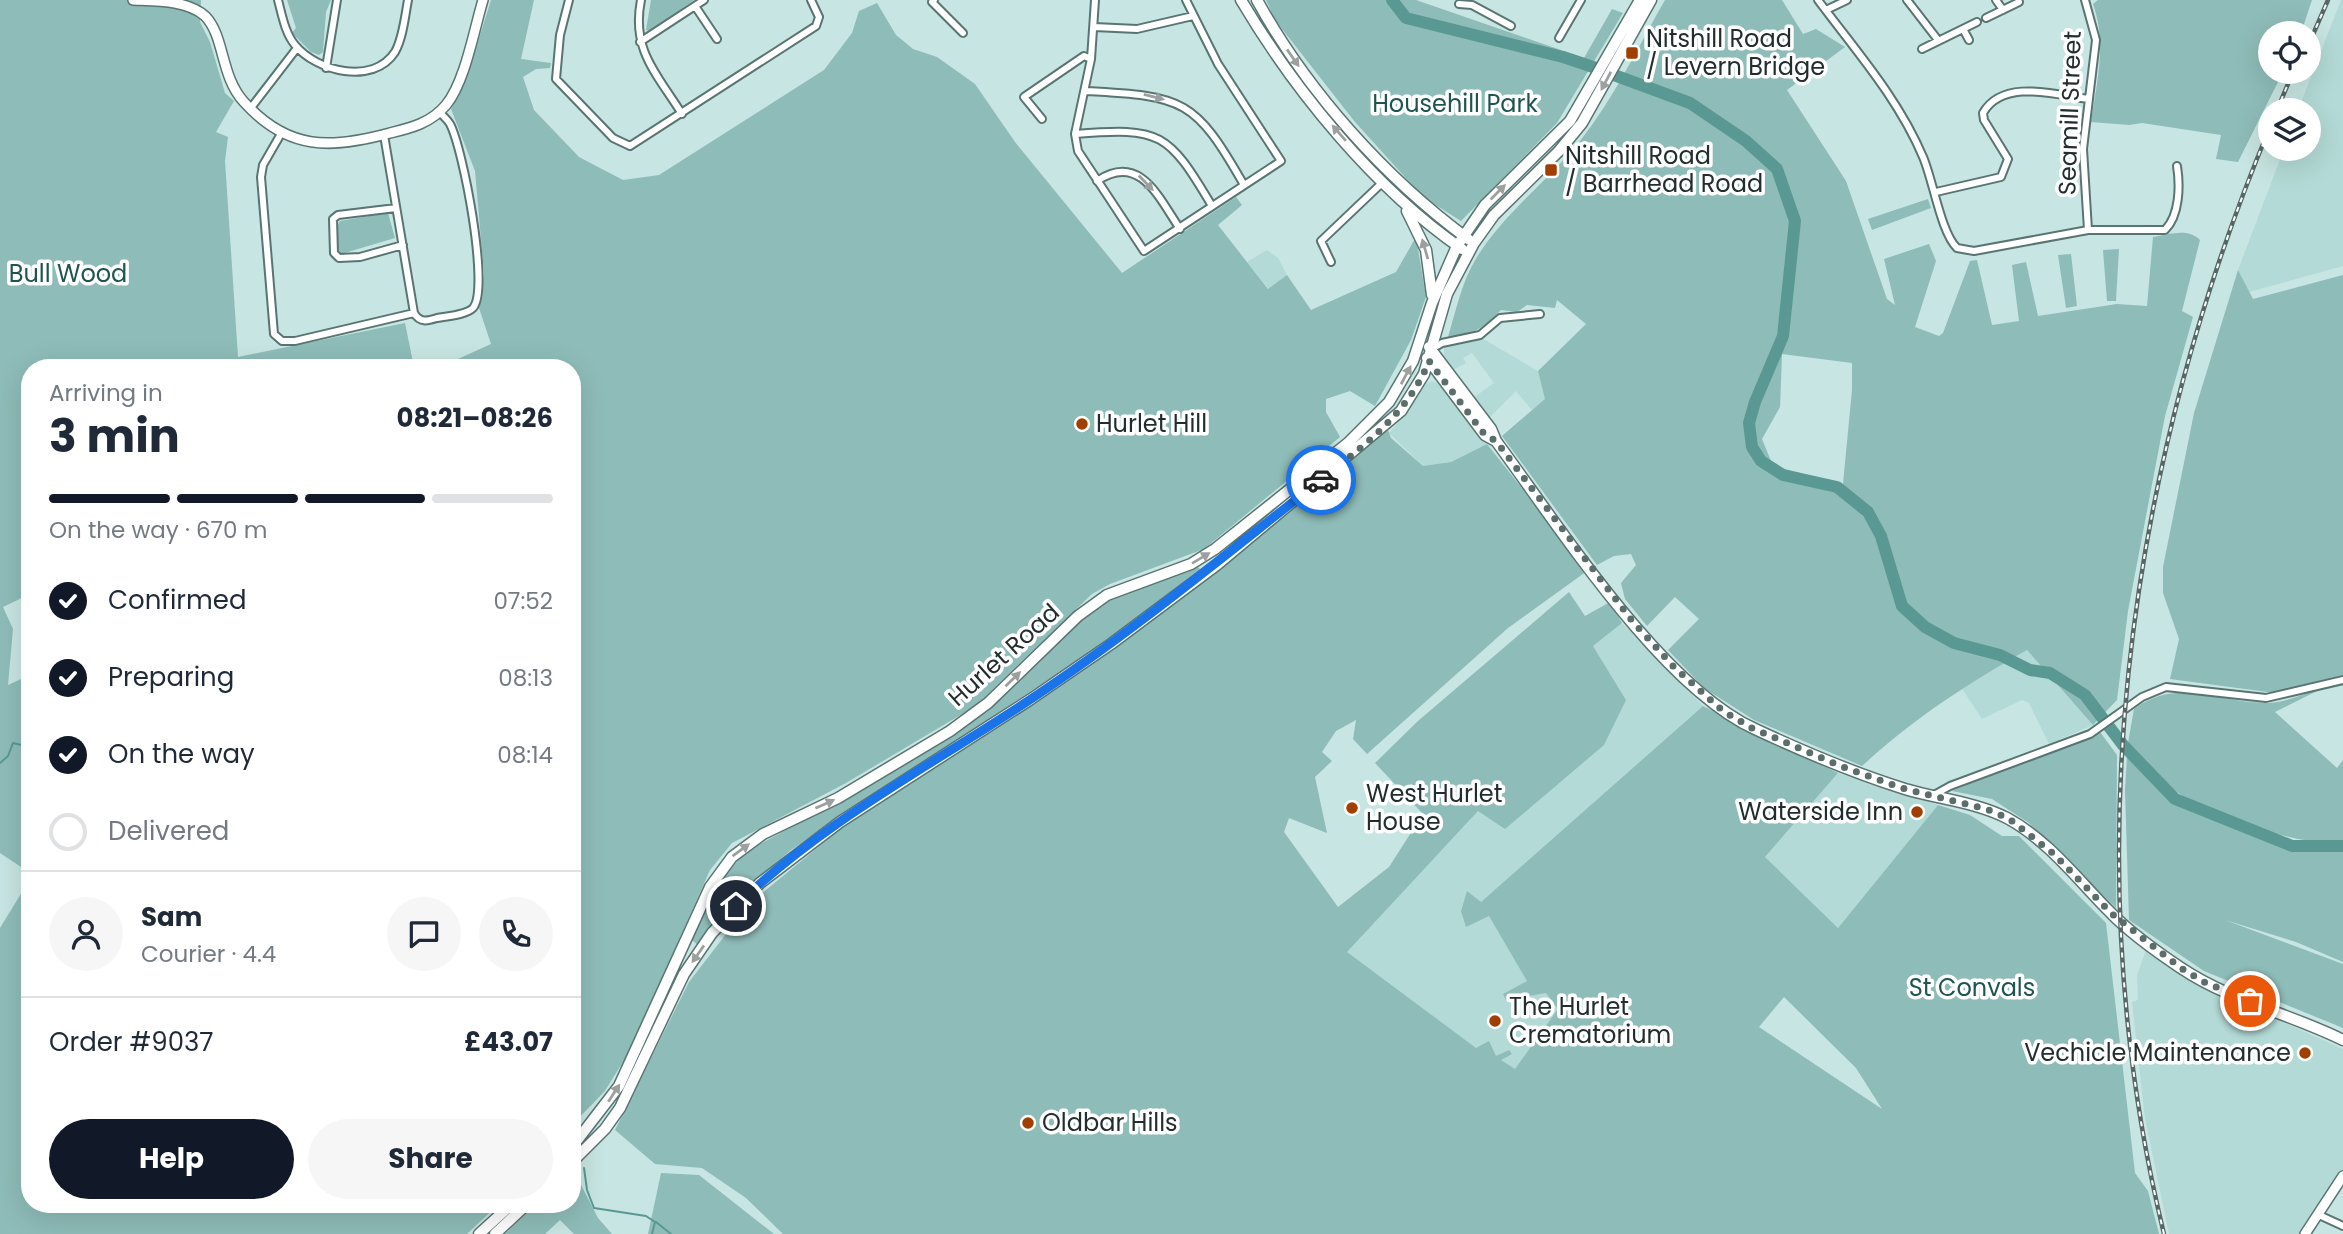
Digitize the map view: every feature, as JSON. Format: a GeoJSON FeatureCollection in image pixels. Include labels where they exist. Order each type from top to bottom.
{"type":"FeatureCollection","features":[{"type":"Feature","properties":{"kind":"main road"},"geometry":{"type":"LineString","coordinates":[[1241,0],[1284,65],[1414,220],[1426,250],[1432,303]]}},
{"type":"Feature","properties":{"kind":"main road"},"geometry":{"type":"LineString","coordinates":[[1257,0],[1309,80],[1367,146],[1419,202],[1474,243]]}},
{"type":"Feature","properties":{"kind":"main road"},"geometry":{"type":"LineString","coordinates":[[1587,104],[1640,0]]}},
{"type":"Feature","properties":{"kind":"main road"},"geometry":{"type":"LineString","coordinates":[[1587,104],[1651,0]]}},
{"type":"Feature","properties":{"kind":"main road","name":"Hurlet Road"},"geometry":{"type":"LineString","coordinates":[[581,1135],[619,1086],[710,887],[732,857],[763,834],[838,798],[950,731],[988,703],[1078,616],[1107,595],[1191,564],[1215,549],[1375,419],[1397,392],[1419,346],[1432,303],[1464,235],[1499,191],[1587,104]]}},
{"type":"Feature","properties":{"kind":"main road","name":"Hurlet Road"},"geometry":{"type":"LineString","coordinates":[[581,1152],[620,1108],[684,974],[712,933],[760,883],[840,822],[1063,678],[1218,564],[1389,423],[1409,400],[1429,361],[1440,314],[1452,282],[1474,243],[1504,204],[1571,138],[1587,104]]}},
{"type":"Feature","properties":{"kind":"main road"},"geometry":{"type":"LineString","coordinates":[[1358,154],[1367,146]]}},
{"type":"Feature","properties":{"kind":"main road"},"geometry":{"type":"LineString","coordinates":[[1401,202],[1468,253]]}},
{"type":"Feature","properties":{"kind":"main road"},"geometry":{"type":"LineString","coordinates":[[1413,211],[1419,202]]}},
{"type":"Feature","properties":{"kind":"main road"},"geometry":{"type":"LineString","coordinates":[[1419,346],[1432,349],[1491,429],[1496,441],[1633,622],[1674,667],[1713,703],[1752,728],[1856,772],[1932,796],[1986,809],[2030,833],[2112,914],[2204,982],[2343,1040]]}},
{"type":"Feature","properties":{"kind":"main road"},"geometry":{"type":"LineString","coordinates":[[1419,346],[1485,435],[1496,441]]}},
{"type":"Feature","properties":{"kind":"main road"},"geometry":{"type":"LineString","coordinates":[[479,1234],[502,1213]]}},
{"type":"Feature","properties":{"kind":"main road"},"geometry":{"type":"LineString","coordinates":[[495,1234],[517,1213]]}},
{"type":"Feature","properties":{"kind":"street"},"geometry":{"type":"LineString","coordinates":[[133,0],[174,4],[204,15],[215,33],[229,82],[250,108],[282,132],[316,145],[346,145],[384,135],[424,123],[439,112],[455,88],[483,0]]}},
{"type":"Feature","properties":{"kind":"street"},"geometry":{"type":"LineString","coordinates":[[278,0],[295,45],[326,68],[344,72],[361,70],[391,56],[398,43],[408,0]]}},
{"type":"Feature","properties":{"kind":"street"},"geometry":{"type":"LineString","coordinates":[[326,68],[337,0]]}},
{"type":"Feature","properties":{"kind":"street"},"geometry":{"type":"LineString","coordinates":[[569,0],[560,35],[556,79],[559,85],[624,146],[640,142],[816,26],[819,17],[811,0]]}},
{"type":"Feature","properties":{"kind":"street"},"geometry":{"type":"LineString","coordinates":[[641,0],[636,28],[640,42],[682,114]]}},
{"type":"Feature","properties":{"kind":"street"},"geometry":{"type":"LineString","coordinates":[[640,42],[704,0]]}},
{"type":"Feature","properties":{"kind":"street"},"geometry":{"type":"LineString","coordinates":[[934,0],[932,2],[963,33]]}},
{"type":"Feature","properties":{"kind":"street"},"geometry":{"type":"LineString","coordinates":[[1095,0],[1091,59],[1075,134],[1078,151],[1144,251],[1281,161],[1218,64],[1186,0]]}},
{"type":"Feature","properties":{"kind":"street"},"geometry":{"type":"LineString","coordinates":[[1559,38],[1580,0]]}},
{"type":"Feature","properties":{"kind":"street"},"geometry":{"type":"LineString","coordinates":[[1818,0],[1871,67],[1900,112],[1923,157],[1948,236],[1962,249],[1974,251],[2088,230],[2165,230],[2175,211],[2177,166]]}},
{"type":"Feature","properties":{"kind":"street"},"geometry":{"type":"LineString","coordinates":[[1826,10],[1847,0]]}},
{"type":"Feature","properties":{"kind":"street"},"geometry":{"type":"LineString","coordinates":[[1907,0],[1938,40]]}},
{"type":"Feature","properties":{"kind":"street"},"geometry":{"type":"LineString","coordinates":[[1996,0],[2004,10]]}},
{"type":"Feature","properties":{"kind":"street","name":"Seamill Street"},"geometry":{"type":"LineString","coordinates":[[2085,0],[2096,40],[2083,165],[2088,230]]}},
{"type":"Feature","properties":{"kind":"street"},"geometry":{"type":"LineString","coordinates":[[1986,18],[2019,2]]}},
{"type":"Feature","properties":{"kind":"street"},"geometry":{"type":"LineString","coordinates":[[1459,4],[1473,3],[1511,26]]}},
{"type":"Feature","properties":{"kind":"street"},"geometry":{"type":"LineString","coordinates":[[695,6],[717,39]]}},
{"type":"Feature","properties":{"kind":"street"},"geometry":{"type":"LineString","coordinates":[[1094,27],[1137,29],[1193,16]]}},
{"type":"Feature","properties":{"kind":"street"},"geometry":{"type":"LineString","coordinates":[[1923,49],[1978,22]]}},
{"type":"Feature","properties":{"kind":"street"},"geometry":{"type":"LineString","coordinates":[[1964,29],[1969,40]]}},
{"type":"Feature","properties":{"kind":"street"},"geometry":{"type":"LineString","coordinates":[[250,108],[295,45]]}},
{"type":"Feature","properties":{"kind":"street"},"geometry":{"type":"LineString","coordinates":[[1042,119],[1024,97],[1084,57],[1091,59]]}},
{"type":"Feature","properties":{"kind":"street"},"geometry":{"type":"LineString","coordinates":[[1086,91],[1143,94],[1191,111],[1210,127],[1244,184]]}},
{"type":"Feature","properties":{"kind":"street"},"geometry":{"type":"LineString","coordinates":[[1936,192],[1996,181],[2001,177],[2008,159],[1984,120],[1983,113],[1987,107],[2020,91],[2088,99]]}},
{"type":"Feature","properties":{"kind":"street"},"geometry":{"type":"LineString","coordinates":[[384,135],[414,313],[419,319],[426,321],[470,311],[476,302],[477,253],[470,194],[451,126],[439,112]]}},
{"type":"Feature","properties":{"kind":"street"},"geometry":{"type":"LineString","coordinates":[[1075,134],[1126,130],[1158,137],[1180,156],[1212,206]]}},
{"type":"Feature","properties":{"kind":"street"},"geometry":{"type":"LineString","coordinates":[[282,132],[261,170],[274,334],[282,341],[295,341],[414,313]]}},
{"type":"Feature","properties":{"kind":"street"},"geometry":{"type":"LineString","coordinates":[[1097,181],[1121,170],[1141,176],[1180,229]]}},
{"type":"Feature","properties":{"kind":"street"},"geometry":{"type":"LineString","coordinates":[[1331,262],[1321,241],[1383,183]]}},
{"type":"Feature","properties":{"kind":"street"},"geometry":{"type":"LineString","coordinates":[[396,208],[338,215],[333,219],[334,253],[340,258],[360,257],[403,245]]}},
{"type":"Feature","properties":{"kind":"street"},"geometry":{"type":"LineString","coordinates":[[1432,349],[1442,343],[1480,335],[1500,318],[1541,314]]}},
{"type":"Feature","properties":{"kind":"street"},"geometry":{"type":"LineString","coordinates":[[1932,796],[1950,786],[2090,734],[2142,696],[2166,687],[2266,698],[2343,680]]}},
{"type":"Feature","properties":{"kind":"street"},"geometry":{"type":"LineString","coordinates":[[2305,1234],[2343,1176]]}},
{"type":"Feature","properties":{"kind":"street"},"geometry":{"type":"LineString","coordinates":[[2319,1215],[2343,1226]]}},
{"type":"Feature","properties":{"kind":"shaded area"},"geometry":{"type":"Polygon","coordinates":[[[2343,0],[2343,266],[2249,292],[2238,270],[2279,161],[2321,161],[2321,98],[2303,98],[2308,84],[2321,84],[2321,51],[2343,0]]]}},
{"type":"Feature","properties":{"kind":"shaded area"},"geometry":{"type":"Polygon","coordinates":[[[1267,250],[1278,258],[1287,275],[1269,289],[1247,262],[1267,250]]]}},
{"type":"Feature","properties":{"kind":"shaded area"},"geometry":{"type":"Polygon","coordinates":[[[1480,337],[1538,371],[1546,399],[1532,410],[1516,391],[1488,419],[1473,398],[1494,383],[1472,353],[1463,358],[1466,363],[1453,370],[1444,354],[1444,345],[1480,337]]]}},
{"type":"Feature","properties":{"kind":"shaded area"},"geometry":{"type":"Polygon","coordinates":[[[1432,381],[1438,384],[1487,444],[1451,462],[1423,466],[1389,433],[1405,415],[1423,386],[1432,381]]]}},
{"type":"Feature","properties":{"kind":"shaded area"},"geometry":{"type":"Polygon","coordinates":[[[1622,623],[1703,706],[1481,902],[1585,1006],[1514,1077],[1346,952],[1478,811],[1626,700],[1593,646],[1622,623]]]}},
{"type":"Feature","properties":{"kind":"shaded area"},"geometry":{"type":"Polygon","coordinates":[[[2027,650],[2093,725],[2049,744],[2029,703],[2022,700],[1982,719],[1961,687],[2027,650]]]}},
{"type":"Feature","properties":{"kind":"shaded area"},"geometry":{"type":"Polygon","coordinates":[[[1838,773],[1938,805],[1838,928],[1765,857],[1838,773]]]}},
{"type":"Feature","properties":{"kind":"shaded area"},"geometry":{"type":"Polygon","coordinates":[[[2146,950],[2182,977],[2343,1049],[2343,1174],[2305,1234],[2169,1234],[2145,1118],[2132,1002],[2138,1000],[2137,975],[2146,950]]]}},
{"type":"Feature","properties":{"kind":"green space","name":"Bull Wood"},"geometry":{"type":"Polygon","coordinates":[[[0,0],[201,0],[200,22],[210,42],[225,93],[234,101],[216,132],[228,137],[225,161],[238,357],[405,323],[412,359],[21,359],[21,598],[3,607],[13,629],[8,685],[21,679],[21,867],[0,853],[0,0]]]}},
{"type":"Feature","properties":{"kind":"green space"},"geometry":{"type":"Polygon","coordinates":[[[287,0],[331,0],[326,12],[323,52],[319,55],[311,52],[292,33],[296,28],[287,0]]]}},
{"type":"Feature","properties":{"kind":"green space"},"geometry":{"type":"Polygon","coordinates":[[[491,0],[534,0],[521,59],[551,63],[550,68],[536,69],[523,77],[534,110],[579,157],[623,180],[659,175],[824,70],[852,33],[859,11],[877,3],[896,35],[913,49],[937,57],[975,84],[1015,142],[1122,273],[1236,197],[1242,205],[1218,225],[1268,289],[1287,275],[1311,310],[1396,272],[1416,237],[1426,297],[1411,340],[1375,406],[1350,391],[1326,399],[1326,412],[1340,437],[1204,549],[1110,584],[1092,594],[974,707],[846,783],[732,843],[710,870],[629,1052],[605,1091],[581,1116],[581,359],[458,359],[491,344],[479,308],[484,274],[475,171],[451,109],[467,77],[491,0]]]}},
{"type":"Feature","properties":{"kind":"green space"},"geometry":{"type":"Polygon","coordinates":[[[651,0],[694,0],[650,31],[646,30],[651,0]]]}},
{"type":"Feature","properties":{"kind":"green space","name":"Househill Park"},"geometry":{"type":"Polygon","coordinates":[[[1266,0],[1416,0],[1584,58],[1612,9],[1623,13],[1557,123],[1461,221],[1423,197],[1355,122],[1275,20],[1266,0]]]}},
{"type":"Feature","properties":{"kind":"green space"},"geometry":{"type":"Polygon","coordinates":[[[1665,0],[1782,0],[1803,34],[1816,29],[1845,47],[1787,90],[1846,181],[1887,299],[1895,305],[1884,259],[1929,244],[1936,261],[1915,327],[1939,336],[1943,333],[1970,261],[1977,260],[1992,325],[2019,321],[2012,265],[2026,262],[2038,316],[2117,304],[2147,306],[2153,237],[2183,233],[2200,240],[2182,311],[2193,317],[2165,416],[2128,611],[2117,700],[2093,725],[2027,650],[1941,703],[1862,766],[1754,720],[1704,688],[1668,650],[1699,619],[1675,597],[1647,626],[1625,599],[1621,583],[1636,565],[1631,554],[1614,556],[1597,565],[1502,436],[1545,399],[1538,371],[1586,324],[1557,300],[1555,308],[1527,305],[1517,312],[1501,310],[1478,330],[1448,337],[1463,286],[1477,257],[1500,226],[1567,156],[1592,125],[1615,90],[1665,0]],[[1782,354],[1780,407],[1762,439],[1773,466],[1843,484],[1852,363],[1782,354]]]}},
{"type":"Feature","properties":{"kind":"green space"},"geometry":{"type":"Polygon","coordinates":[[[2098,0],[2312,0],[2305,21],[2258,21],[2258,84],[2277,84],[2270,98],[2258,98],[2258,122],[2238,162],[2216,159],[2221,135],[2142,123],[2129,125],[2091,122],[2100,62],[2099,33],[2093,4],[2098,0]]]}},
{"type":"Feature","properties":{"kind":"green space"},"geometry":{"type":"Polygon","coordinates":[[[1928,199],[1931,208],[1872,230],[1868,219],[1928,199]]]}},
{"type":"Feature","properties":{"kind":"green space"},"geometry":{"type":"Polygon","coordinates":[[[388,213],[395,238],[341,254],[337,238],[340,221],[388,213]]]}},
{"type":"Feature","properties":{"kind":"green space"},"geometry":{"type":"Polygon","coordinates":[[[2119,249],[2116,301],[2107,301],[2103,250],[2119,249]]]}},
{"type":"Feature","properties":{"kind":"green space"},"geometry":{"type":"Polygon","coordinates":[[[2071,254],[2077,306],[2066,308],[2058,255],[2071,254]]]}},
{"type":"Feature","properties":{"kind":"green space"},"geometry":{"type":"Polygon","coordinates":[[[2238,270],[2253,299],[2343,275],[2343,675],[2275,693],[2170,679],[2179,639],[2163,593],[2163,567],[2194,413],[2238,270]]]}},
{"type":"Feature","properties":{"kind":"green space","name":"St Convals"},"geometry":{"type":"Polygon","coordinates":[[[1388,430],[1391,438],[1423,466],[1451,462],[1487,444],[1587,571],[1508,628],[1367,754],[1353,739],[1356,720],[1336,731],[1322,752],[1332,761],[1315,777],[1327,833],[1289,818],[1284,832],[1338,907],[1389,867],[1423,814],[1375,763],[1418,721],[1569,592],[1585,616],[1610,602],[1622,623],[1593,646],[1626,700],[1604,745],[1505,829],[1478,811],[1347,952],[1476,1048],[1489,1041],[1496,1056],[1509,1050],[1512,1054],[1501,1060],[1515,1069],[1558,1009],[1546,993],[1506,1000],[1503,994],[1527,981],[1489,916],[1466,927],[1461,911],[1467,891],[1481,902],[1703,706],[1838,773],[1765,857],[1838,928],[1938,805],[1970,815],[2002,836],[2019,836],[2106,923],[2135,1173],[2148,1191],[2159,1234],[783,1234],[746,1198],[702,1168],[655,1164],[615,1130],[689,982],[750,903],[839,830],[1034,702],[1388,430]],[[1784,997],[1759,1027],[1882,1109],[1856,1068],[1784,997]]]}},
{"type":"Feature","properties":{"kind":"green space"},"geometry":{"type":"Polygon","coordinates":[[[1198,567],[1201,570],[1093,650],[791,850],[733,901],[698,945],[692,940],[718,882],[747,851],[851,795],[987,712],[1075,623],[1110,597],[1198,567]]]}},
{"type":"Feature","properties":{"kind":"green space"},"geometry":{"type":"Polygon","coordinates":[[[2323,688],[2275,712],[2337,768],[2343,760],[2343,840],[2327,842],[2282,835],[2207,809],[2174,790],[2128,743],[2134,709],[2166,694],[2198,694],[2272,703],[2323,688]]]}},
{"type":"Feature","properties":{"kind":"green space"},"geometry":{"type":"Polygon","coordinates":[[[2100,732],[2117,755],[2116,908],[2029,823],[1992,799],[1952,791],[2100,732]]]}},
{"type":"Feature","properties":{"kind":"green space"},"geometry":{"type":"Polygon","coordinates":[[[2127,756],[2170,799],[2215,820],[2311,851],[2343,851],[2343,962],[2296,942],[2225,920],[2343,964],[2343,1028],[2204,971],[2129,920],[2125,790],[2127,756]]]}},
{"type":"Feature","properties":{"kind":"green space"},"geometry":{"type":"Polygon","coordinates":[[[21,894],[21,1213],[489,1213],[467,1234],[0,1234],[0,928],[21,894]]]}},
{"type":"Feature","properties":{"kind":"green space"},"geometry":{"type":"Polygon","coordinates":[[[661,1173],[699,1175],[774,1234],[648,1234],[661,1173]]]}},
{"type":"Feature","properties":{"kind":"green space"},"geometry":{"type":"Polygon","coordinates":[[[581,1185],[598,1218],[612,1234],[574,1234],[560,1220],[545,1234],[505,1234],[527,1213],[581,1213],[581,1185]]]}},
{"type":"Feature","properties":{"kind":"waterway"},"geometry":{"type":"LineString","coordinates":[[1392,0],[1406,18],[1563,57],[1596,68]]}},
{"type":"Feature","properties":{"kind":"waterway"},"geometry":{"type":"LineString","coordinates":[[1614,75],[1690,103],[1746,141],[1777,169],[1795,221],[1783,336],[1749,423],[1752,447],[1761,461],[1783,475],[1837,487],[1868,512],[1881,536],[1902,606],[1925,627],[1954,643],[2000,655],[2030,670],[2050,673],[2085,695],[2123,745],[2175,799],[2292,846],[2343,846]]}},
{"type":"Feature","properties":{"kind":"waterway"},"geometry":{"type":"LineString","coordinates":[[0,763],[8,756],[13,743],[21,745]]}},
{"type":"Feature","properties":{"kind":"waterway"},"geometry":{"type":"LineString","coordinates":[[584,1168],[587,1190],[594,1208],[646,1216],[655,1222],[652,1234]]}},
{"type":"Feature","properties":{"kind":"waterway"},"geometry":{"type":"LineString","coordinates":[[656,1222],[671,1234]]}},
{"type":"Feature","properties":{"kind":"railway"},"geometry":{"type":"LineString","coordinates":[[2319,21],[2328,0]]}},
{"type":"Feature","properties":{"kind":"railway"},"geometry":{"type":"LineString","coordinates":[[2282,98],[2288,84]]}},
{"type":"Feature","properties":{"kind":"railway"},"geometry":{"type":"LineString","coordinates":[[2164,1234],[2137,1095],[2122,954],[2119,813],[2128,673],[2149,533],[2179,395],[2220,260],[2258,159]]}},
{"type":"Feature","properties":{"kind":"way so far"},"geometry":{"type":"LineString","coordinates":[[1321,480],[1401,411],[1418,386],[1429,361],[1485,435],[1496,441],[1633,622],[1674,667],[1723,711],[1752,728],[1843,767],[1905,789],[1986,809],[2008,818],[2054,854],[2112,914],[2181,968],[2204,982],[2250,1001]]}},
{"type":"Feature","properties":{"kind":"place","name":"Nitshill Road / Levern Bridge"},"geometry":{"type":"Point","coordinates":[1632,53]}},
{"type":"Feature","properties":{"kind":"place","name":"Nitshill Road / Barrhead Road"},"geometry":{"type":"Point","coordinates":[1551,170]}},
{"type":"Feature","properties":{"kind":"place","name":"Hurlet Hill"},"geometry":{"type":"Point","coordinates":[1082,424]}},
{"type":"Feature","properties":{"kind":"place","name":"West Hurlet House"},"geometry":{"type":"Point","coordinates":[1352,808]}},
{"type":"Feature","properties":{"kind":"place","name":"Waterside Inn"},"geometry":{"type":"Point","coordinates":[1917,812]}},
{"type":"Feature","properties":{"kind":"place","name":"The Hurlet Crematorium"},"geometry":{"type":"Point","coordinates":[1495,1021]}},
{"type":"Feature","properties":{"kind":"place","name":"Vechicle Maintenance"},"geometry":{"type":"Point","coordinates":[2305,1053]}},
{"type":"Feature","properties":{"kind":"place","name":"Oldbar Hills"},"geometry":{"type":"Point","coordinates":[1028,1123]}},
{"type":"Feature","properties":{"kind":"route"},"geometry":{"type":"LineString","coordinates":[[736,906],[792,856],[840,822],[1111,644],[1218,564],[1321,480]]}}]}
